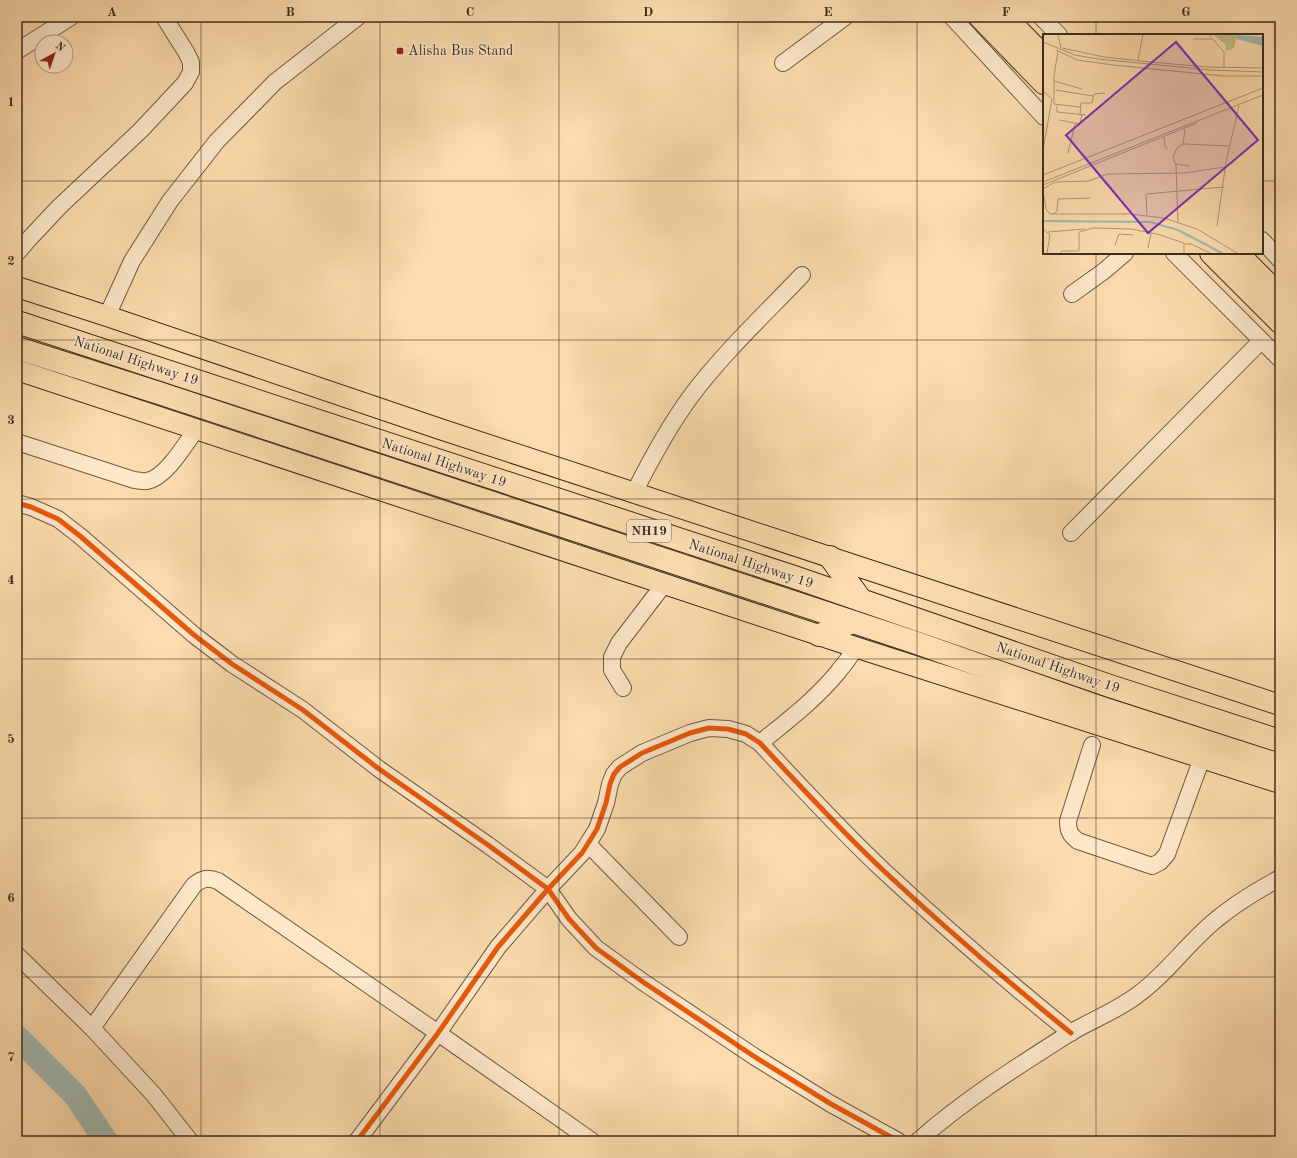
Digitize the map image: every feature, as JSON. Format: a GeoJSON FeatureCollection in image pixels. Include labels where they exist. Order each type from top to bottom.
{"type":"FeatureCollection","features":[{"type":"Feature","properties":{"kind":"highway"},"geometry":{"type":"LineString","coordinates":[[980,17],[1043,82]]}},
{"type":"Feature","properties":{"kind":"highway"},"geometry":{"type":"LineString","coordinates":[[1005,17],[1043,56]]}},
{"type":"Feature","properties":{"kind":"highway"},"geometry":{"type":"LineString","coordinates":[[1212,254],[1280,322]]}},
{"type":"Feature","properties":{"kind":"highway"},"geometry":{"type":"LineString","coordinates":[[1238,254],[1280,296]]}},
{"type":"Feature","properties":{"kind":"highway","name":"National Highway 19"},"geometry":{"type":"LineString","coordinates":[[17,322],[861,600],[1102,683],[1280,741]]}},
{"type":"Feature","properties":{"kind":"highway","name":"NH19"},"geometry":{"type":"LineString","coordinates":[[17,348],[159,393],[853,622],[1096,706],[1280,765]]}},
{"type":"Feature","properties":{"kind":"highway"},"geometry":{"type":"LineString","coordinates":[[830,557],[861,600]]}},
{"type":"Feature","properties":{"kind":"highway"},"geometry":{"type":"LineString","coordinates":[[820,635],[853,622]]}},
{"type":"Feature","properties":{"kind":"main road"},"geometry":{"type":"LineString","coordinates":[[17,288],[107,316],[634,493],[1280,705]]}},
{"type":"Feature","properties":{"kind":"main road"},"geometry":{"type":"LineString","coordinates":[[17,370],[197,428],[421,504],[856,647],[1280,783]]}},
{"type":"Feature","properties":{"kind":"street"},"geometry":{"type":"LineString","coordinates":[[17,51],[71,17]]}},
{"type":"Feature","properties":{"kind":"street"},"geometry":{"type":"LineString","coordinates":[[17,253],[59,208],[141,130],[185,83],[191,72],[191,62],[164,17]]}},
{"type":"Feature","properties":{"kind":"street"},"geometry":{"type":"LineString","coordinates":[[107,316],[132,261],[170,201],[217,141],[275,82],[358,17]]}},
{"type":"Feature","properties":{"kind":"street"},"geometry":{"type":"LineString","coordinates":[[783,63],[845,17]]}},
{"type":"Feature","properties":{"kind":"street"},"geometry":{"type":"LineString","coordinates":[[952,17],[1043,116]]}},
{"type":"Feature","properties":{"kind":"street"},"geometry":{"type":"LineString","coordinates":[[1041,17],[1058,34]]}},
{"type":"Feature","properties":{"kind":"street"},"geometry":{"type":"LineString","coordinates":[[1263,241],[1280,260]]}},
{"type":"Feature","properties":{"kind":"street"},"geometry":{"type":"LineString","coordinates":[[1072,294],[1104,271],[1124,254]]}},
{"type":"Feature","properties":{"kind":"street"},"geometry":{"type":"LineString","coordinates":[[1175,254],[1280,359]]}},
{"type":"Feature","properties":{"kind":"street"},"geometry":{"type":"LineString","coordinates":[[634,493],[665,436],[691,396],[723,358],[802,275]]}},
{"type":"Feature","properties":{"kind":"street"},"geometry":{"type":"LineString","coordinates":[[1071,533],[1261,341]]}},
{"type":"Feature","properties":{"kind":"street"},"geometry":{"type":"LineString","coordinates":[[17,442],[134,480],[146,481],[156,478],[168,467],[197,428]]}},
{"type":"Feature","properties":{"kind":"street"},"geometry":{"type":"LineString","coordinates":[[17,503],[31,506],[58,519],[80,536],[194,635],[232,664],[303,710],[379,769],[548,889],[569,919],[596,948],[643,982],[755,1057],[831,1104],[898,1141]]}},
{"type":"Feature","properties":{"kind":"street"},"geometry":{"type":"LineString","coordinates":[[623,688],[612,670],[612,657],[619,643],[665,583]]}},
{"type":"Feature","properties":{"kind":"street"},"geometry":{"type":"LineString","coordinates":[[760,743],[806,706],[827,685],[852,656],[856,647]]}},
{"type":"Feature","properties":{"kind":"street"},"geometry":{"type":"LineString","coordinates":[[357,1141],[438,1033],[498,948],[548,889],[582,853],[597,829],[614,774],[620,767],[642,753],[690,732],[709,728],[728,729],[746,734],[760,743],[838,826],[891,877],[988,966],[1071,1033]]}},
{"type":"Feature","properties":{"kind":"street"},"geometry":{"type":"LineString","coordinates":[[1092,745],[1068,821],[1068,829],[1071,836],[1078,841],[1152,866],[1160,862],[1167,854],[1202,758]]}},
{"type":"Feature","properties":{"kind":"street"},"geometry":{"type":"LineString","coordinates":[[588,844],[679,937]]}},
{"type":"Feature","properties":{"kind":"street"},"geometry":{"type":"LineString","coordinates":[[92,1028],[194,885],[202,879],[210,878],[218,881],[592,1141]]}},
{"type":"Feature","properties":{"kind":"street"},"geometry":{"type":"LineString","coordinates":[[918,1141],[945,1117],[1019,1066],[1071,1033],[1136,997],[1160,978],[1216,919],[1252,894],[1280,878]]}},
{"type":"Feature","properties":{"kind":"street"},"geometry":{"type":"LineString","coordinates":[[17,955],[92,1028],[154,1095],[190,1141]]}},
{"type":"Feature","properties":{"kind":"waterway"},"geometry":{"type":"LineString","coordinates":[[17,1037],[75,1095],[106,1141]]}},
{"type":"Feature","properties":{"kind":"cycle path"},"geometry":{"type":"LineString","coordinates":[[17,503],[31,507],[58,519],[80,536],[194,635],[232,664],[303,710],[379,769],[548,889],[569,919],[596,948],[643,982],[755,1057],[831,1104],[898,1141]]}},
{"type":"Feature","properties":{"kind":"cycle path"},"geometry":{"type":"LineString","coordinates":[[357,1141],[438,1033],[498,947],[548,889],[582,853],[597,829],[614,774],[620,767],[642,753],[690,733],[709,728],[728,729],[746,734],[760,743],[837,825],[885,872],[976,954],[1071,1033]]}},
{"type":"Feature","properties":{"kind":"place","name":"Alisha Bus Stand"},"geometry":{"type":"Point","coordinates":[400,51]}}]}
